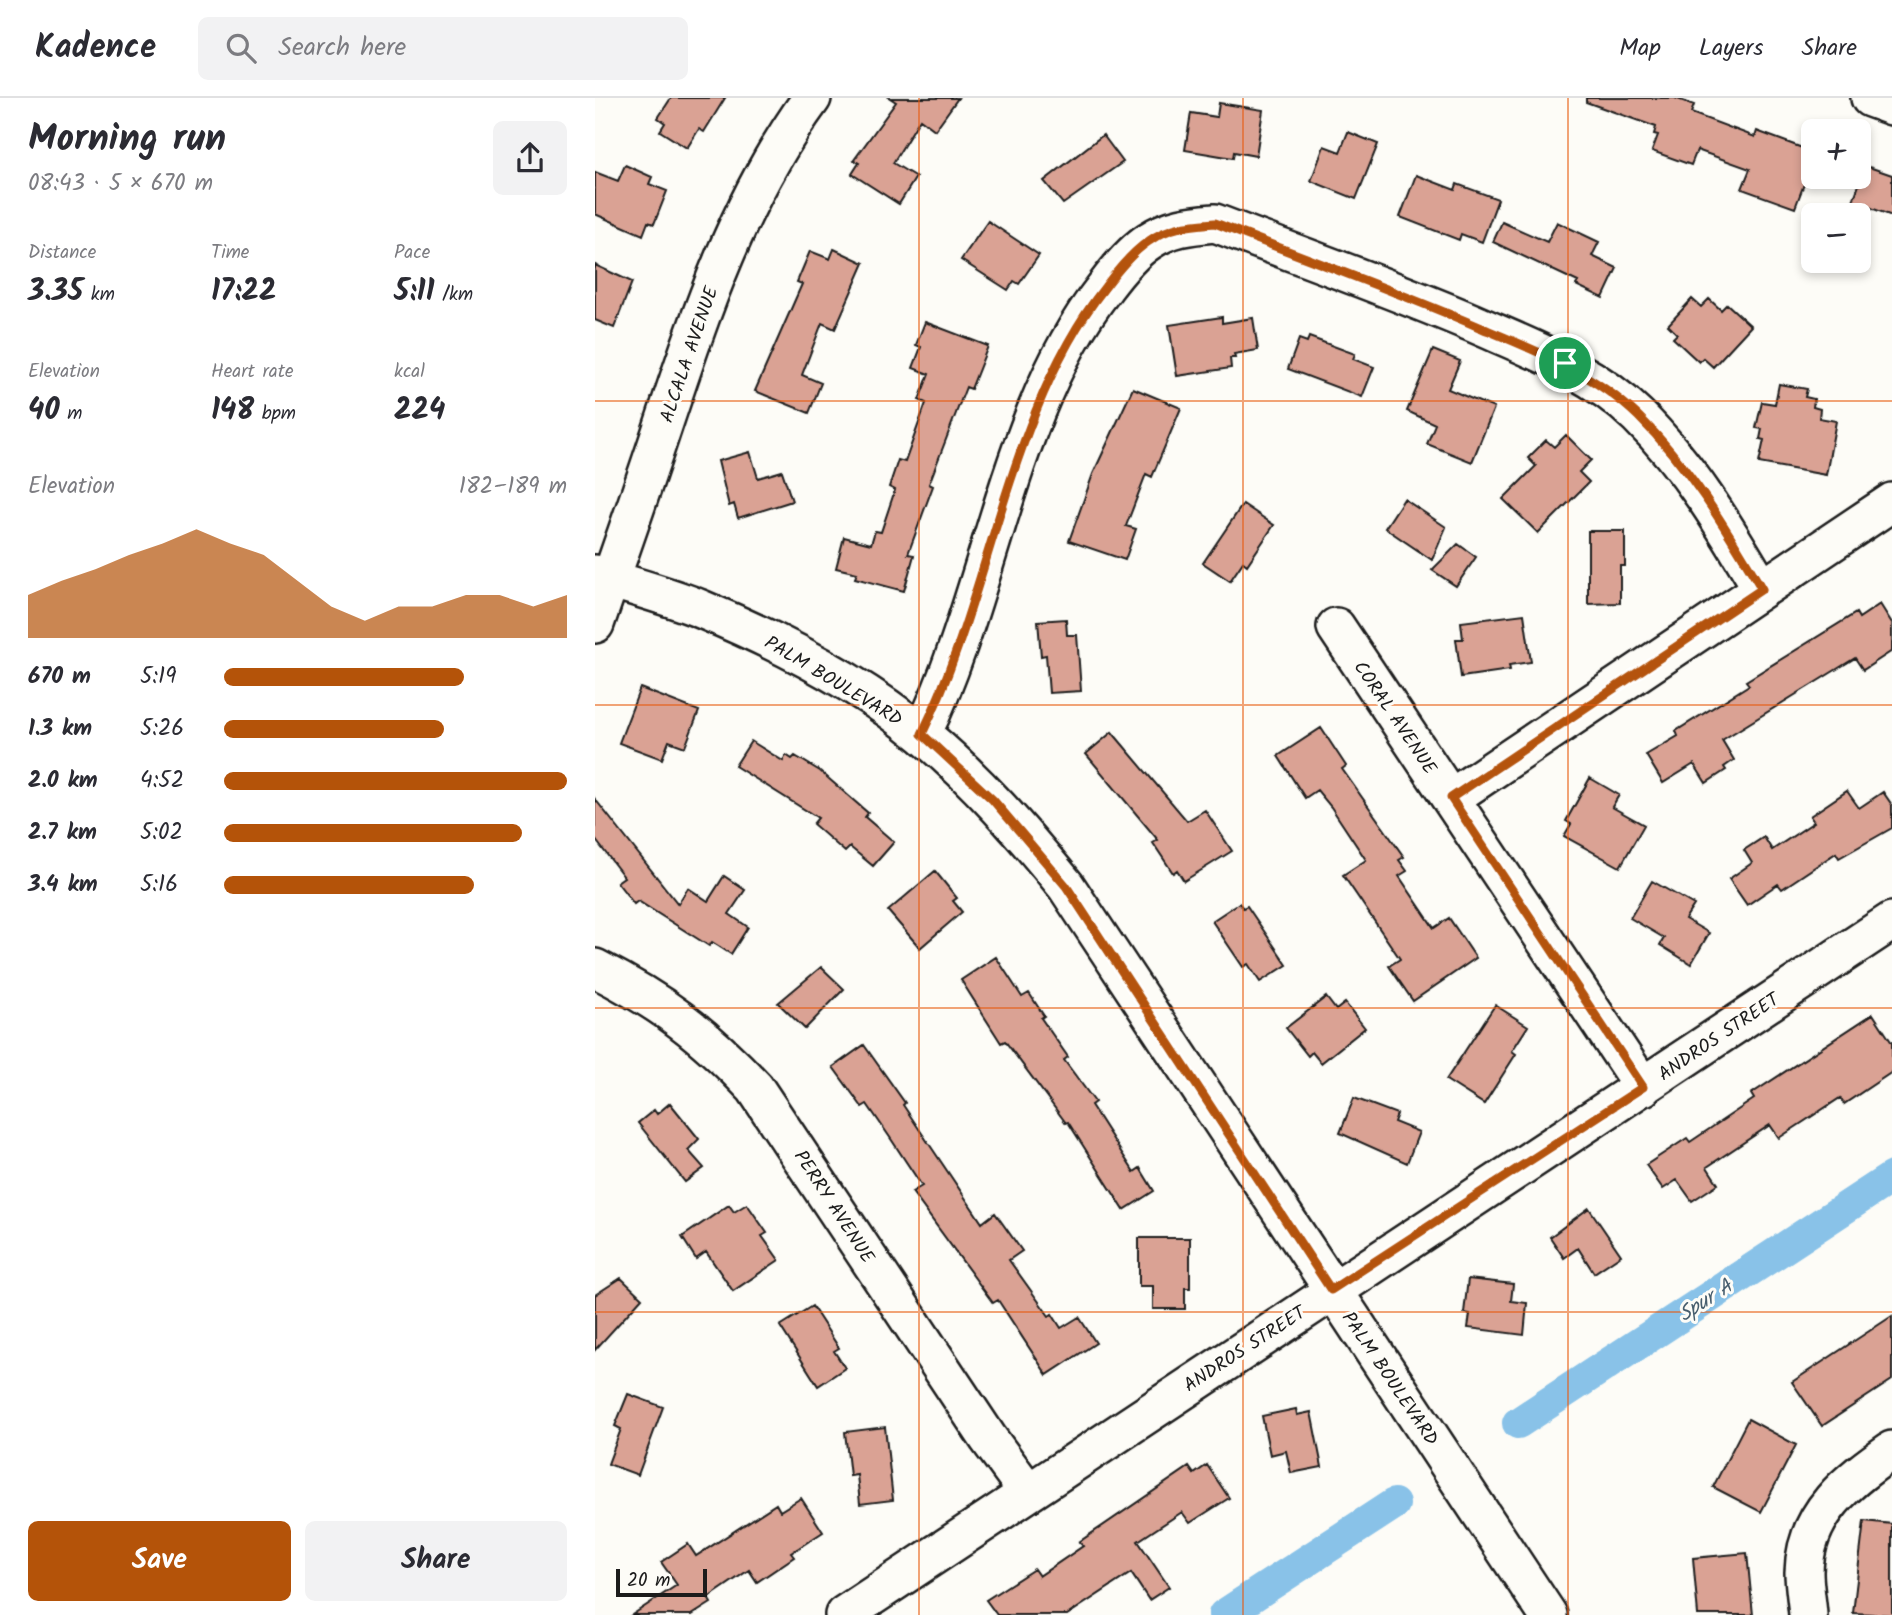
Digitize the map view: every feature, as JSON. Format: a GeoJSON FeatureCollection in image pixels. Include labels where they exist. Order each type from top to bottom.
{"type":"FeatureCollection","features":[{"type":"Feature","properties":{"kind":"street","name":"ALCALA AVENUE"},"geometry":{"type":"LineString","coordinates":[[595,624],[603,576],[731,237],[762,175],[812,98]]}},
{"type":"Feature","properties":{"kind":"street"},"geometry":{"type":"LineString","coordinates":[[1870,98],[1892,106]]}},
{"type":"Feature","properties":{"kind":"street"},"geometry":{"type":"LineString","coordinates":[[922,734],[958,651],[1039,406],[1068,344],[1090,305],[1119,269],[1148,241],[1177,226],[1215,223],[1432,306],[1565,363],[1605,388],[1637,415],[1673,454],[1762,589]]}},
{"type":"Feature","properties":{"kind":"street"},"geometry":{"type":"LineString","coordinates":[[1451,798],[1892,502]]}},
{"type":"Feature","properties":{"kind":"street","name":"PALM BOULEVARD"},"geometry":{"type":"LineString","coordinates":[[603,576],[699,608],[766,638],[849,684],[922,734],[993,800],[1066,886],[1548,1615]]}},
{"type":"Feature","properties":{"kind":"street","name":"CORAL AVENUE"},"geometry":{"type":"LineString","coordinates":[[1336,627],[1643,1087]]}},
{"type":"Feature","properties":{"kind":"street","name":"ANDROS STREET"},"geometry":{"type":"LineString","coordinates":[[844,1615],[1027,1491],[1892,921]]}},
{"type":"Feature","properties":{"kind":"street","name":"PERRY AVENUE"},"geometry":{"type":"LineString","coordinates":[[595,968],[670,1011],[712,1043],[755,1088],[988,1438],[1027,1491]]}},
{"type":"Feature","properties":{"kind":"street"},"geometry":{"type":"LineString","coordinates":[[1808,1615],[1804,1570],[1811,1539],[1826,1506],[1848,1480],[1892,1450]]}},
{"type":"Feature","properties":{"kind":"building"},"geometry":{"type":"Polygon","coordinates":[[[671,98],[725,98],[704,132],[699,129],[687,148],[660,131],[665,123],[658,118],[671,98]]]}},
{"type":"Feature","properties":{"kind":"building"},"geometry":{"type":"Polygon","coordinates":[[[890,98],[958,98],[935,130],[920,119],[893,163],[916,177],[899,204],[852,174],[859,163],[854,160],[896,102],[890,98]]]}},
{"type":"Feature","properties":{"kind":"building"},"geometry":{"type":"Polygon","coordinates":[[[1586,98],[1675,98],[1694,105],[1691,113],[1755,137],[1757,131],[1801,148],[1802,189],[1795,208],[1742,189],[1750,169],[1697,150],[1691,165],[1652,151],[1658,135],[1654,134],[1656,127],[1586,102],[1586,98]]]}},
{"type":"Feature","properties":{"kind":"building"},"geometry":{"type":"Polygon","coordinates":[[[1219,103],[1263,110],[1256,156],[1234,152],[1233,158],[1185,150],[1191,113],[1217,117],[1219,103]]]}},
{"type":"Feature","properties":{"kind":"building"},"geometry":{"type":"Polygon","coordinates":[[[1348,132],[1378,144],[1356,199],[1311,181],[1324,146],[1340,152],[1348,132]]]}},
{"type":"Feature","properties":{"kind":"building"},"geometry":{"type":"Polygon","coordinates":[[[1103,135],[1123,162],[1063,204],[1044,181],[1103,135]]]}},
{"type":"Feature","properties":{"kind":"building"},"geometry":{"type":"Polygon","coordinates":[[[625,165],[652,177],[649,184],[667,191],[654,224],[648,222],[643,235],[595,214],[595,172],[618,181],[625,165]]]}},
{"type":"Feature","properties":{"kind":"building"},"geometry":{"type":"Polygon","coordinates":[[[1871,168],[1892,175],[1892,216],[1871,208],[1871,203],[1853,201],[1857,189],[1871,189],[1871,168]]]}},
{"type":"Feature","properties":{"kind":"building"},"geometry":{"type":"Polygon","coordinates":[[[1416,175],[1455,190],[1457,184],[1498,199],[1482,242],[1461,234],[1459,240],[1400,217],[1416,175]]]}},
{"type":"Feature","properties":{"kind":"building"},"geometry":{"type":"Polygon","coordinates":[[[988,221],[1039,255],[1019,284],[1014,281],[1008,290],[961,260],[988,221]]]}},
{"type":"Feature","properties":{"kind":"building"},"geometry":{"type":"Polygon","coordinates":[[[1502,222],[1547,242],[1557,222],[1599,242],[1592,256],[1617,268],[1603,298],[1576,285],[1578,282],[1493,242],[1502,222]]]}},
{"type":"Feature","properties":{"kind":"building"},"geometry":{"type":"Polygon","coordinates":[[[834,249],[864,263],[835,329],[822,323],[802,375],[821,383],[809,413],[755,391],[802,284],[797,282],[810,251],[830,259],[834,249]]]}},
{"type":"Feature","properties":{"kind":"building"},"geometry":{"type":"Polygon","coordinates":[[[595,265],[632,282],[614,328],[595,320],[595,265]]]}},
{"type":"Feature","properties":{"kind":"building"},"geometry":{"type":"Polygon","coordinates":[[[1692,299],[1701,307],[1709,299],[1721,310],[1727,304],[1751,326],[1713,367],[1703,358],[1699,362],[1673,338],[1677,334],[1668,325],[1692,299]]]}},
{"type":"Feature","properties":{"kind":"building"},"geometry":{"type":"Polygon","coordinates":[[[1222,317],[1222,323],[1253,318],[1258,350],[1234,354],[1235,358],[1230,358],[1231,368],[1177,376],[1169,325],[1222,317]]]}},
{"type":"Feature","properties":{"kind":"building"},"geometry":{"type":"Polygon","coordinates":[[[925,322],[988,346],[971,389],[966,387],[929,484],[933,486],[908,554],[914,555],[904,591],[855,578],[857,573],[836,568],[844,537],[871,544],[875,531],[881,532],[895,490],[889,487],[898,460],[905,462],[926,403],[919,400],[929,374],[913,368],[921,347],[916,345],[925,322]]]}},
{"type":"Feature","properties":{"kind":"building"},"geometry":{"type":"Polygon","coordinates":[[[1309,337],[1355,354],[1353,359],[1374,367],[1362,397],[1288,369],[1299,339],[1307,342],[1309,337]]]}},
{"type":"Feature","properties":{"kind":"building"},"geometry":{"type":"Polygon","coordinates":[[[1433,350],[1460,361],[1448,389],[1494,408],[1472,462],[1427,444],[1435,424],[1407,411],[1433,350]]]}},
{"type":"Feature","properties":{"kind":"building"},"geometry":{"type":"Polygon","coordinates":[[[1779,384],[1807,389],[1805,397],[1814,399],[1813,407],[1820,409],[1819,418],[1836,421],[1826,475],[1759,463],[1764,440],[1760,439],[1762,429],[1756,428],[1762,402],[1775,404],[1779,384]]]}},
{"type":"Feature","properties":{"kind":"building"},"geometry":{"type":"Polygon","coordinates":[[[1133,388],[1181,408],[1152,477],[1146,474],[1126,526],[1136,529],[1125,560],[1069,541],[1093,474],[1133,388]]]}},
{"type":"Feature","properties":{"kind":"building"},"geometry":{"type":"Polygon","coordinates":[[[1566,435],[1591,460],[1579,472],[1589,482],[1538,533],[1503,499],[1536,466],[1528,458],[1546,440],[1554,447],[1566,435]]]}},
{"type":"Feature","properties":{"kind":"building"},"geometry":{"type":"Polygon","coordinates":[[[750,452],[758,478],[782,471],[792,501],[738,518],[734,504],[729,506],[718,461],[750,452]]]}},
{"type":"Feature","properties":{"kind":"building"},"geometry":{"type":"Polygon","coordinates":[[[1404,499],[1446,527],[1432,560],[1385,528],[1404,499]]]}},
{"type":"Feature","properties":{"kind":"building"},"geometry":{"type":"Polygon","coordinates":[[[1243,504],[1274,525],[1247,565],[1243,562],[1230,581],[1203,563],[1243,504]]]}},
{"type":"Feature","properties":{"kind":"building"},"geometry":{"type":"Polygon","coordinates":[[[1588,531],[1625,531],[1625,566],[1620,566],[1620,603],[1588,604],[1588,531]]]}},
{"type":"Feature","properties":{"kind":"building"},"geometry":{"type":"Polygon","coordinates":[[[1458,544],[1476,557],[1456,586],[1432,570],[1458,544]]]}},
{"type":"Feature","properties":{"kind":"building"},"geometry":{"type":"Polygon","coordinates":[[[1880,604],[1892,623],[1892,651],[1863,670],[1855,658],[1722,740],[1734,760],[1724,767],[1726,770],[1706,783],[1694,764],[1663,783],[1646,755],[1678,736],[1676,731],[1749,685],[1746,681],[1856,613],[1859,618],[1880,604]]]}},
{"type":"Feature","properties":{"kind":"building"},"geometry":{"type":"Polygon","coordinates":[[[1524,614],[1531,662],[1509,665],[1510,670],[1461,677],[1456,639],[1463,639],[1461,622],[1524,614]]]}},
{"type":"Feature","properties":{"kind":"building"},"geometry":{"type":"Polygon","coordinates":[[[1066,619],[1067,635],[1077,635],[1081,691],[1049,693],[1046,655],[1041,656],[1038,621],[1066,619]]]}},
{"type":"Feature","properties":{"kind":"building"},"geometry":{"type":"Polygon","coordinates":[[[640,688],[699,711],[685,747],[669,741],[662,759],[619,743],[640,688]]]}},
{"type":"Feature","properties":{"kind":"building"},"geometry":{"type":"Polygon","coordinates":[[[1321,728],[1346,766],[1342,769],[1404,857],[1399,860],[1407,871],[1399,876],[1434,928],[1449,918],[1476,958],[1413,1001],[1389,966],[1400,959],[1343,875],[1366,860],[1317,790],[1305,798],[1278,756],[1321,728]]]}},
{"type":"Feature","properties":{"kind":"building"},"geometry":{"type":"Polygon","coordinates":[[[1112,732],[1187,821],[1205,810],[1232,851],[1184,881],[1177,870],[1173,873],[1153,843],[1158,840],[1086,754],[1112,732]]]}},
{"type":"Feature","properties":{"kind":"building"},"geometry":{"type":"Polygon","coordinates":[[[751,741],[783,761],[786,755],[792,759],[795,756],[820,771],[868,813],[865,817],[894,842],[873,866],[850,847],[845,852],[813,824],[818,818],[735,766],[751,741]]]}},
{"type":"Feature","properties":{"kind":"building"},"geometry":{"type":"Polygon","coordinates":[[[1590,778],[1619,795],[1612,807],[1644,825],[1620,867],[1564,836],[1571,824],[1566,821],[1590,778]]]}},
{"type":"Feature","properties":{"kind":"building"},"geometry":{"type":"Polygon","coordinates":[[[1847,791],[1859,808],[1883,792],[1892,805],[1892,828],[1839,858],[1836,853],[1782,889],[1778,884],[1747,905],[1729,879],[1752,863],[1744,850],[1764,837],[1772,850],[1814,822],[1810,816],[1847,791]]]}},
{"type":"Feature","properties":{"kind":"building"},"geometry":{"type":"Polygon","coordinates":[[[595,799],[678,904],[688,888],[708,901],[724,876],[745,890],[729,914],[748,927],[731,954],[712,942],[709,946],[638,901],[634,904],[617,882],[624,877],[595,839],[595,799]]]}},
{"type":"Feature","properties":{"kind":"building"},"geometry":{"type":"Polygon","coordinates":[[[935,871],[957,898],[953,901],[962,912],[920,948],[888,911],[935,871]]]}},
{"type":"Feature","properties":{"kind":"building"},"geometry":{"type":"Polygon","coordinates":[[[1652,881],[1694,905],[1685,919],[1709,933],[1691,964],[1660,945],[1664,938],[1630,918],[1652,881]]]}},
{"type":"Feature","properties":{"kind":"building"},"geometry":{"type":"Polygon","coordinates":[[[1239,903],[1243,908],[1247,906],[1287,965],[1260,982],[1248,964],[1243,967],[1212,921],[1239,903]]]}},
{"type":"Feature","properties":{"kind":"building"},"geometry":{"type":"Polygon","coordinates":[[[996,957],[1022,997],[1029,993],[1044,1016],[1041,1018],[1068,1057],[1064,1060],[1095,1102],[1091,1105],[1134,1172],[1140,1168],[1154,1191],[1124,1210],[1068,1122],[1066,1123],[1005,1041],[1001,1043],[961,980],[996,957]]]}},
{"type":"Feature","properties":{"kind":"building"},"geometry":{"type":"Polygon","coordinates":[[[821,967],[844,989],[805,1029],[778,1003],[821,967]]]}},
{"type":"Feature","properties":{"kind":"building"},"geometry":{"type":"Polygon","coordinates":[[[1326,997],[1336,1010],[1345,1003],[1365,1028],[1321,1063],[1312,1052],[1308,1056],[1286,1028],[1326,997]]]}},
{"type":"Feature","properties":{"kind":"building"},"geometry":{"type":"Polygon","coordinates":[[[1495,1005],[1528,1026],[1512,1051],[1516,1054],[1484,1104],[1446,1080],[1495,1005]]]}},
{"type":"Feature","properties":{"kind":"building"},"geometry":{"type":"Polygon","coordinates":[[[1873,1014],[1892,1043],[1892,1072],[1844,1104],[1840,1098],[1779,1138],[1770,1125],[1707,1167],[1718,1184],[1692,1201],[1677,1180],[1663,1189],[1646,1165],[1687,1138],[1690,1142],[1754,1099],[1751,1094],[1873,1014]]]}},
{"type":"Feature","properties":{"kind":"building"},"geometry":{"type":"Polygon","coordinates":[[[864,1045],[905,1103],[903,1105],[982,1223],[995,1213],[1022,1251],[1009,1260],[1049,1316],[1052,1314],[1061,1328],[1079,1317],[1096,1343],[1047,1375],[998,1300],[993,1303],[912,1192],[922,1186],[867,1104],[862,1107],[833,1067],[864,1045]]]}},
{"type":"Feature","properties":{"kind":"building"},"geometry":{"type":"Polygon","coordinates":[[[1354,1098],[1397,1114],[1394,1122],[1419,1132],[1407,1163],[1340,1133],[1354,1098]]]}},
{"type":"Feature","properties":{"kind":"building"},"geometry":{"type":"Polygon","coordinates":[[[670,1103],[699,1139],[688,1150],[704,1168],[685,1182],[638,1123],[654,1110],[657,1114],[670,1103]]]}},
{"type":"Feature","properties":{"kind":"building"},"geometry":{"type":"Polygon","coordinates":[[[747,1204],[767,1233],[762,1236],[779,1260],[733,1291],[706,1252],[696,1259],[682,1237],[729,1205],[734,1212],[747,1204]]]}},
{"type":"Feature","properties":{"kind":"building"},"geometry":{"type":"Polygon","coordinates":[[[1589,1208],[1621,1255],[1594,1273],[1578,1248],[1564,1258],[1550,1237],[1589,1208]]]}},
{"type":"Feature","properties":{"kind":"building"},"geometry":{"type":"Polygon","coordinates":[[[1139,1238],[1190,1238],[1190,1288],[1185,1288],[1185,1309],[1153,1309],[1153,1286],[1139,1286],[1139,1238]]]}},
{"type":"Feature","properties":{"kind":"building"},"geometry":{"type":"Polygon","coordinates":[[[621,1278],[642,1298],[595,1350],[595,1295],[621,1278]]]}},
{"type":"Feature","properties":{"kind":"building"},"geometry":{"type":"Polygon","coordinates":[[[1468,1279],[1513,1284],[1511,1301],[1527,1303],[1524,1335],[1468,1328],[1470,1314],[1464,1313],[1468,1279]]]}},
{"type":"Feature","properties":{"kind":"building"},"geometry":{"type":"Polygon","coordinates":[[[812,1306],[839,1348],[834,1351],[845,1368],[818,1386],[780,1326],[812,1306]]]}},
{"type":"Feature","properties":{"kind":"building"},"geometry":{"type":"Polygon","coordinates":[[[1892,1316],[1892,1380],[1822,1426],[1792,1382],[1892,1316]]]}},
{"type":"Feature","properties":{"kind":"building"},"geometry":{"type":"Polygon","coordinates":[[[628,1394],[663,1407],[638,1475],[608,1464],[621,1429],[615,1426],[628,1394]]]}},
{"type":"Feature","properties":{"kind":"building"},"geometry":{"type":"Polygon","coordinates":[[[1296,1409],[1297,1415],[1311,1412],[1322,1467],[1291,1473],[1286,1451],[1270,1455],[1262,1416],[1296,1409]]]}},
{"type":"Feature","properties":{"kind":"building"},"geometry":{"type":"Polygon","coordinates":[[[1748,1419],[1796,1445],[1761,1512],[1713,1487],[1748,1419]]]}},
{"type":"Feature","properties":{"kind":"building"},"geometry":{"type":"Polygon","coordinates":[[[885,1427],[893,1500],[860,1504],[857,1475],[850,1476],[845,1432],[885,1427]]]}},
{"type":"Feature","properties":{"kind":"building"},"geometry":{"type":"Polygon","coordinates":[[[1207,1465],[1229,1498],[1190,1523],[1182,1512],[1138,1541],[1169,1587],[1149,1600],[1131,1573],[1067,1615],[997,1615],[986,1600],[1034,1569],[1039,1576],[1083,1546],[1079,1542],[1189,1467],[1194,1474],[1207,1465]]]}},
{"type":"Feature","properties":{"kind":"building"},"geometry":{"type":"Polygon","coordinates":[[[801,1498],[823,1532],[791,1553],[794,1557],[757,1582],[749,1570],[708,1598],[711,1603],[692,1615],[632,1615],[677,1585],[661,1562],[688,1544],[696,1556],[776,1504],[780,1511],[801,1498]]]}},
{"type":"Feature","properties":{"kind":"building"},"geometry":{"type":"Polygon","coordinates":[[[1864,1521],[1892,1524],[1892,1615],[1853,1613],[1864,1521]]]}},
{"type":"Feature","properties":{"kind":"building"},"geometry":{"type":"Polygon","coordinates":[[[1747,1553],[1753,1615],[1698,1615],[1693,1558],[1747,1553]]]}},
{"type":"Feature","properties":{"kind":"waterway","name":"Spur A"},"geometry":{"type":"LineString","coordinates":[[1518,1423],[1892,1177]]}},
{"type":"Feature","properties":{"kind":"waterway","name":"Spur A"},"geometry":{"type":"LineString","coordinates":[[1224,1615],[1394,1504]]}},
{"type":"Feature","properties":{"kind":"route"},"geometry":{"type":"LineString","coordinates":[[1215,223],[1432,306],[1565,363],[1605,388],[1637,415],[1673,454],[1697,485],[1762,589],[1451,798],[1643,1087],[1331,1290],[1066,886],[993,800],[922,734],[958,651],[1039,406],[1090,305],[1119,269],[1148,241],[1177,226],[1215,223]]}}]}
